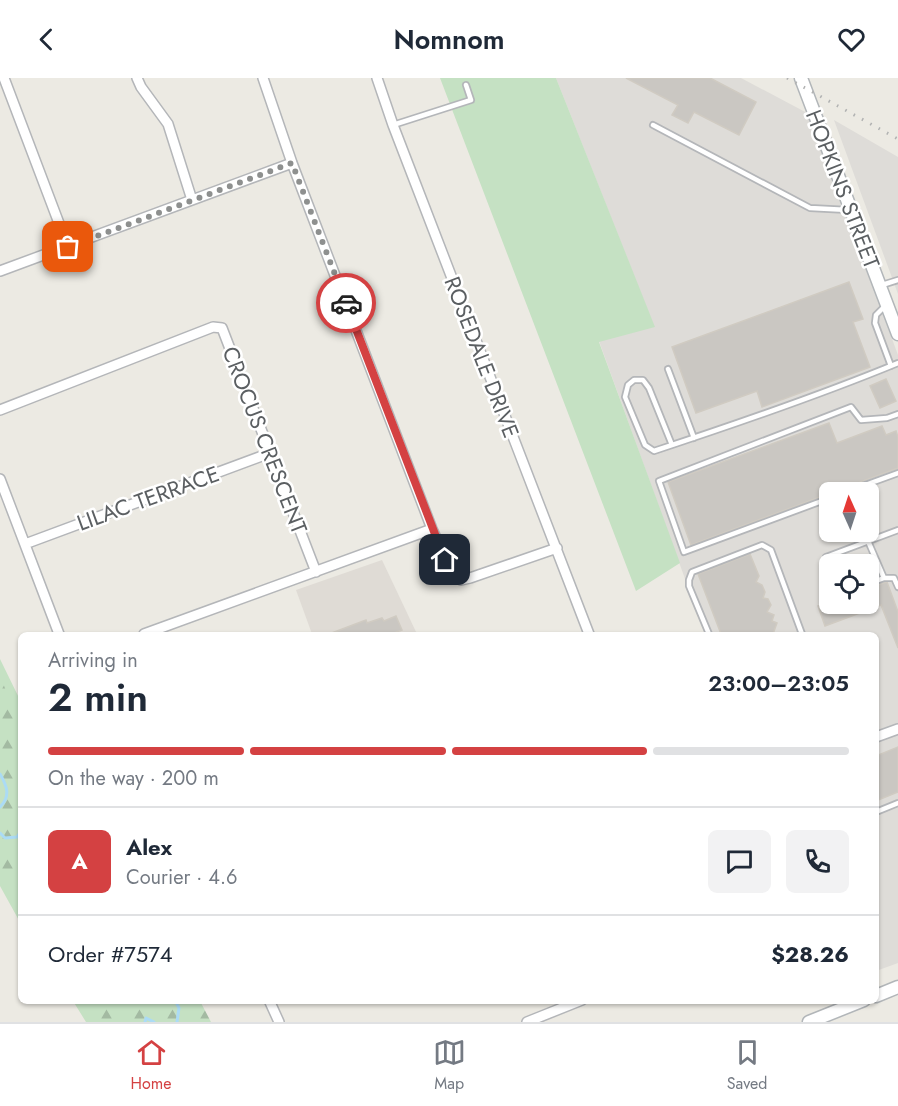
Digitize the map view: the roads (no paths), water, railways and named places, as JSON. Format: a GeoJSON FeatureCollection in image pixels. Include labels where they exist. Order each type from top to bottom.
{"type":"FeatureCollection","features":[{"type":"Feature","properties":{"kind":"main road","name":"HOPKINS STREET"},"geometry":{"type":"LineString","coordinates":[[801,78],[898,334]]}},
{"type":"Feature","properties":{"kind":"main road"},"geometry":{"type":"LineString","coordinates":[[879,995],[898,987]]}},
{"type":"Feature","properties":{"kind":"main road"},"geometry":{"type":"LineString","coordinates":[[809,1022],[854,1004]]}},
{"type":"Feature","properties":{"kind":"street"},"geometry":{"type":"LineString","coordinates":[[4,78],[68,247]]}},
{"type":"Feature","properties":{"kind":"street"},"geometry":{"type":"LineString","coordinates":[[137,78],[141,87],[168,123],[192,200]]}},
{"type":"Feature","properties":{"kind":"street"},"geometry":{"type":"LineString","coordinates":[[263,78],[292,163],[432,529],[452,573],[461,580],[470,578],[557,548]]}},
{"type":"Feature","properties":{"kind":"street","name":"ROSEDALE DRIVE"},"geometry":{"type":"LineString","coordinates":[[377,78],[588,632]]}},
{"type":"Feature","properties":{"kind":"street"},"geometry":{"type":"LineString","coordinates":[[0,271],[292,163]]}},
{"type":"Feature","properties":{"kind":"street","name":"CROCUS CRESCENT"},"geometry":{"type":"LineString","coordinates":[[0,410],[213,327],[222,328],[316,572]]}},
{"type":"Feature","properties":{"kind":"street","name":"LILAC TERRACE"},"geometry":{"type":"LineString","coordinates":[[25,544],[270,453]]}},
{"type":"Feature","properties":{"kind":"street"},"geometry":{"type":"LineString","coordinates":[[0,479],[58,632]]}},
{"type":"Feature","properties":{"kind":"street"},"geometry":{"type":"LineString","coordinates":[[150,632],[432,529]]}},
{"type":"Feature","properties":{"kind":"street"},"geometry":{"type":"LineString","coordinates":[[879,736],[898,729]]}},
{"type":"Feature","properties":{"kind":"street"},"geometry":{"type":"LineString","coordinates":[[271,1004],[279,1022]]}},
{"type":"Feature","properties":{"kind":"street"},"geometry":{"type":"LineString","coordinates":[[527,1022],[553,1017],[575,1004]]}},
{"type":"Feature","properties":{"kind":"lane"},"geometry":{"type":"LineString","coordinates":[[393,125],[471,100],[466,85]]}},
{"type":"Feature","properties":{"kind":"lane"},"geometry":{"type":"LineString","coordinates":[[653,125],[810,208],[851,210]]}},
{"type":"Feature","properties":{"kind":"lane"},"geometry":{"type":"LineString","coordinates":[[880,286],[898,280]]}},
{"type":"Feature","properties":{"kind":"lane"},"geometry":{"type":"LineString","coordinates":[[887,304],[876,315],[875,323],[891,366]]}},
{"type":"Feature","properties":{"kind":"lane"},"geometry":{"type":"LineString","coordinates":[[672,445],[649,388],[643,380],[634,380],[628,385],[625,397],[645,445],[654,451],[762,416],[898,363]]}},
{"type":"Feature","properties":{"kind":"lane"},"geometry":{"type":"LineString","coordinates":[[668,369],[694,438]]}},
{"type":"Feature","properties":{"kind":"lane"},"geometry":{"type":"LineString","coordinates":[[819,502],[684,552],[659,481],[851,407],[861,420],[887,418],[898,414]]}},
{"type":"Feature","properties":{"kind":"lane"},"geometry":{"type":"LineString","coordinates":[[872,482],[898,472]]}},
{"type":"Feature","properties":{"kind":"lane"},"geometry":{"type":"LineString","coordinates":[[879,537],[898,530]]}},
{"type":"Feature","properties":{"kind":"lane"},"geometry":{"type":"LineString","coordinates":[[834,554],[865,542]]}},
{"type":"Feature","properties":{"kind":"lane"},"geometry":{"type":"LineString","coordinates":[[868,542],[884,578]]}},
{"type":"Feature","properties":{"kind":"lane"},"geometry":{"type":"LineString","coordinates":[[708,632],[689,586],[692,572],[762,545],[771,550],[801,632]]}},
{"type":"Feature","properties":{"kind":"lane"},"geometry":{"type":"LineString","coordinates":[[879,580],[894,578],[898,587]]}},
{"type":"Feature","properties":{"kind":"lane"},"geometry":{"type":"LineString","coordinates":[[879,811],[898,802]]}},
{"type":"Feature","properties":{"kind":"waterway"},"geometry":{"type":"LineString","coordinates":[[0,774],[7,791],[6,799],[0,807]]}},
{"type":"Feature","properties":{"kind":"waterway"},"geometry":{"type":"LineString","coordinates":[[0,833],[5,838],[18,836]]}},
{"type":"Feature","properties":{"kind":"waterway"},"geometry":{"type":"LineString","coordinates":[[177,1004],[179,1008],[177,1022]]}},
{"type":"Feature","properties":{"kind":"waterway"},"geometry":{"type":"LineString","coordinates":[[145,1022],[146,1018],[154,1022]]}},
{"type":"Feature","properties":{"kind":"railway"},"geometry":{"type":"LineString","coordinates":[[787,78],[898,139]]}}]}
